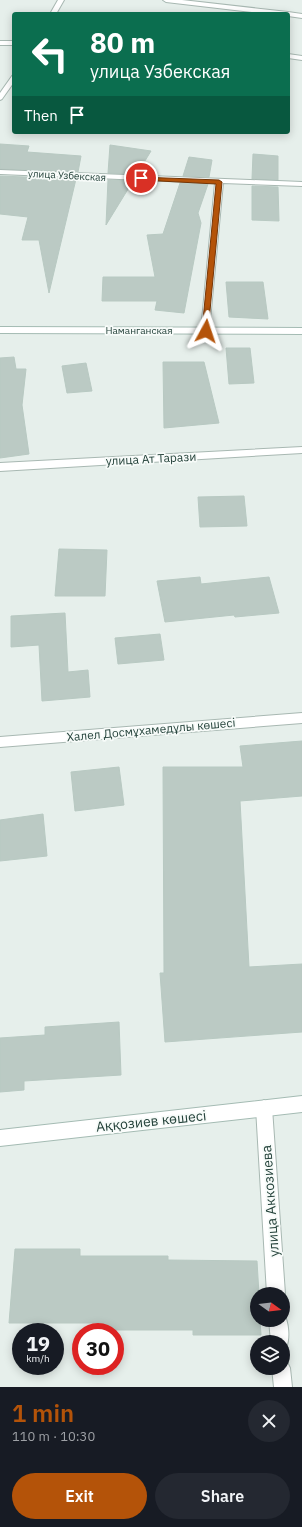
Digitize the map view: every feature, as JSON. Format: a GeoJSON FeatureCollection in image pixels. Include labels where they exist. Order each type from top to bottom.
{"type":"FeatureCollection","features":[{"type":"Feature","properties":{"kind":"street"},"geometry":{"type":"LineString","coordinates":[[54,12],[61,0]]}},
{"type":"Feature","properties":{"kind":"street"},"geometry":{"type":"LineString","coordinates":[[166,0],[270,12]]}},
{"type":"Feature","properties":{"kind":"street"},"geometry":{"type":"LineString","coordinates":[[290,14],[302,16]]}},
{"type":"Feature","properties":{"kind":"street"},"geometry":{"type":"LineString","coordinates":[[0,43],[12,43]]}},
{"type":"Feature","properties":{"kind":"street"},"geometry":{"type":"LineString","coordinates":[[290,56],[302,58]]}},
{"type":"Feature","properties":{"kind":"street"},"geometry":{"type":"LineString","coordinates":[[0,98],[12,80]]}},
{"type":"Feature","properties":{"kind":"street","name":"улица Узбекская"},"geometry":{"type":"LineString","coordinates":[[0,172],[219,182],[302,184]]}},
{"type":"Feature","properties":{"kind":"street"},"geometry":{"type":"LineString","coordinates":[[206,331],[219,182]]}},
{"type":"Feature","properties":{"kind":"street","name":"Наманганская"},"geometry":{"type":"LineString","coordinates":[[0,330],[302,331]]}},
{"type":"Feature","properties":{"kind":"street","name":"улица Ат Тарази"},"geometry":{"type":"LineString","coordinates":[[0,467],[302,450]]}},
{"type":"Feature","properties":{"kind":"street","name":"Халел Досмұхамедұлы көшесі"},"geometry":{"type":"LineString","coordinates":[[0,742],[302,718]]}},
{"type":"Feature","properties":{"kind":"street","name":"Аққозиев көшесі"},"geometry":{"type":"LineString","coordinates":[[0,1138],[302,1104]]}},
{"type":"Feature","properties":{"kind":"street","name":"улица Аккозиева"},"geometry":{"type":"LineString","coordinates":[[264,1108],[276,1287]]}},
{"type":"Feature","properties":{"kind":"street"},"geometry":{"type":"LineString","coordinates":[[282,1375],[283,1387]]}},
{"type":"Feature","properties":{"kind":"building"},"geometry":{"type":"Polygon","coordinates":[[[0,144],[29,146],[27,152],[81,156],[78,172],[0,169],[0,144]]]}},
{"type":"Feature","properties":{"kind":"building"},"geometry":{"type":"Polygon","coordinates":[[[110,145],[151,151],[137,174],[108,173],[110,145]]]}},
{"type":"Feature","properties":{"kind":"building"},"geometry":{"type":"Polygon","coordinates":[[[253,154],[278,156],[278,180],[252,179],[253,154]]]}},
{"type":"Feature","properties":{"kind":"building"},"geometry":{"type":"Polygon","coordinates":[[[189,157],[212,160],[209,177],[183,176],[189,157]]]}},
{"type":"Feature","properties":{"kind":"building"},"geometry":{"type":"Polygon","coordinates":[[[0,176],[76,179],[49,293],[39,240],[22,240],[28,217],[0,214],[0,176]]]}},
{"type":"Feature","properties":{"kind":"building"},"geometry":{"type":"Polygon","coordinates":[[[108,180],[133,181],[106,225],[108,180]]]}},
{"type":"Feature","properties":{"kind":"building"},"geometry":{"type":"Polygon","coordinates":[[[180,183],[208,184],[198,213],[201,223],[184,313],[155,310],[157,301],[102,301],[103,277],[155,277],[147,235],[163,234],[180,183]]]}},
{"type":"Feature","properties":{"kind":"building"},"geometry":{"type":"Polygon","coordinates":[[[252,186],[278,187],[279,221],[252,220],[252,186]]]}},
{"type":"Feature","properties":{"kind":"building"},"geometry":{"type":"Polygon","coordinates":[[[226,282],[263,282],[268,319],[229,317],[226,282]]]}},
{"type":"Feature","properties":{"kind":"building"},"geometry":{"type":"Polygon","coordinates":[[[226,348],[250,348],[254,383],[229,384],[226,348]]]}},
{"type":"Feature","properties":{"kind":"building"},"geometry":{"type":"Polygon","coordinates":[[[14,357],[16,369],[26,369],[22,405],[29,454],[0,458],[0,358],[14,357]]]}},
{"type":"Feature","properties":{"kind":"building"},"geometry":{"type":"Polygon","coordinates":[[[163,362],[204,362],[219,423],[164,428],[163,362]]]}},
{"type":"Feature","properties":{"kind":"building"},"geometry":{"type":"Polygon","coordinates":[[[86,363],[92,391],[67,393],[62,366],[86,363]]]}},
{"type":"Feature","properties":{"kind":"building"},"geometry":{"type":"Polygon","coordinates":[[[244,496],[247,526],[200,527],[198,497],[244,496]]]}},
{"type":"Feature","properties":{"kind":"building"},"geometry":{"type":"Polygon","coordinates":[[[59,549],[107,550],[105,596],[55,596],[59,549]]]}},
{"type":"Feature","properties":{"kind":"building"},"geometry":{"type":"Polygon","coordinates":[[[200,577],[201,584],[269,577],[279,613],[235,617],[234,615],[165,622],[157,581],[200,577]]]}},
{"type":"Feature","properties":{"kind":"building"},"geometry":{"type":"Polygon","coordinates":[[[65,613],[68,672],[88,670],[90,697],[42,701],[39,645],[11,647],[11,616],[65,613]]]}},
{"type":"Feature","properties":{"kind":"building"},"geometry":{"type":"Polygon","coordinates":[[[160,634],[164,660],[118,664],[115,638],[160,634]]]}},
{"type":"Feature","properties":{"kind":"building"},"geometry":{"type":"Polygon","coordinates":[[[302,741],[302,796],[240,801],[249,967],[302,964],[302,1032],[165,1042],[160,973],[164,973],[163,767],[243,767],[240,746],[302,741]]]}},
{"type":"Feature","properties":{"kind":"building"},"geometry":{"type":"Polygon","coordinates":[[[119,767],[124,805],[75,811],[71,772],[119,767]]]}},
{"type":"Feature","properties":{"kind":"building"},"geometry":{"type":"Polygon","coordinates":[[[43,814],[47,856],[0,861],[0,820],[43,814]]]}},
{"type":"Feature","properties":{"kind":"building"},"geometry":{"type":"Polygon","coordinates":[[[119,1022],[121,1075],[24,1081],[24,1090],[0,1092],[0,1038],[45,1035],[45,1027],[119,1022]]]}},
{"type":"Feature","properties":{"kind":"building"},"geometry":{"type":"Polygon","coordinates":[[[15,1249],[80,1249],[80,1256],[168,1256],[168,1260],[257,1261],[259,1287],[250,1287],[250,1327],[260,1327],[261,1335],[193,1335],[193,1330],[124,1330],[124,1323],[9,1323],[15,1249]]]}},
{"type":"Feature","properties":{"kind":"route"},"geometry":{"type":"LineString","coordinates":[[141,178],[219,182],[206,331]]}}]}
